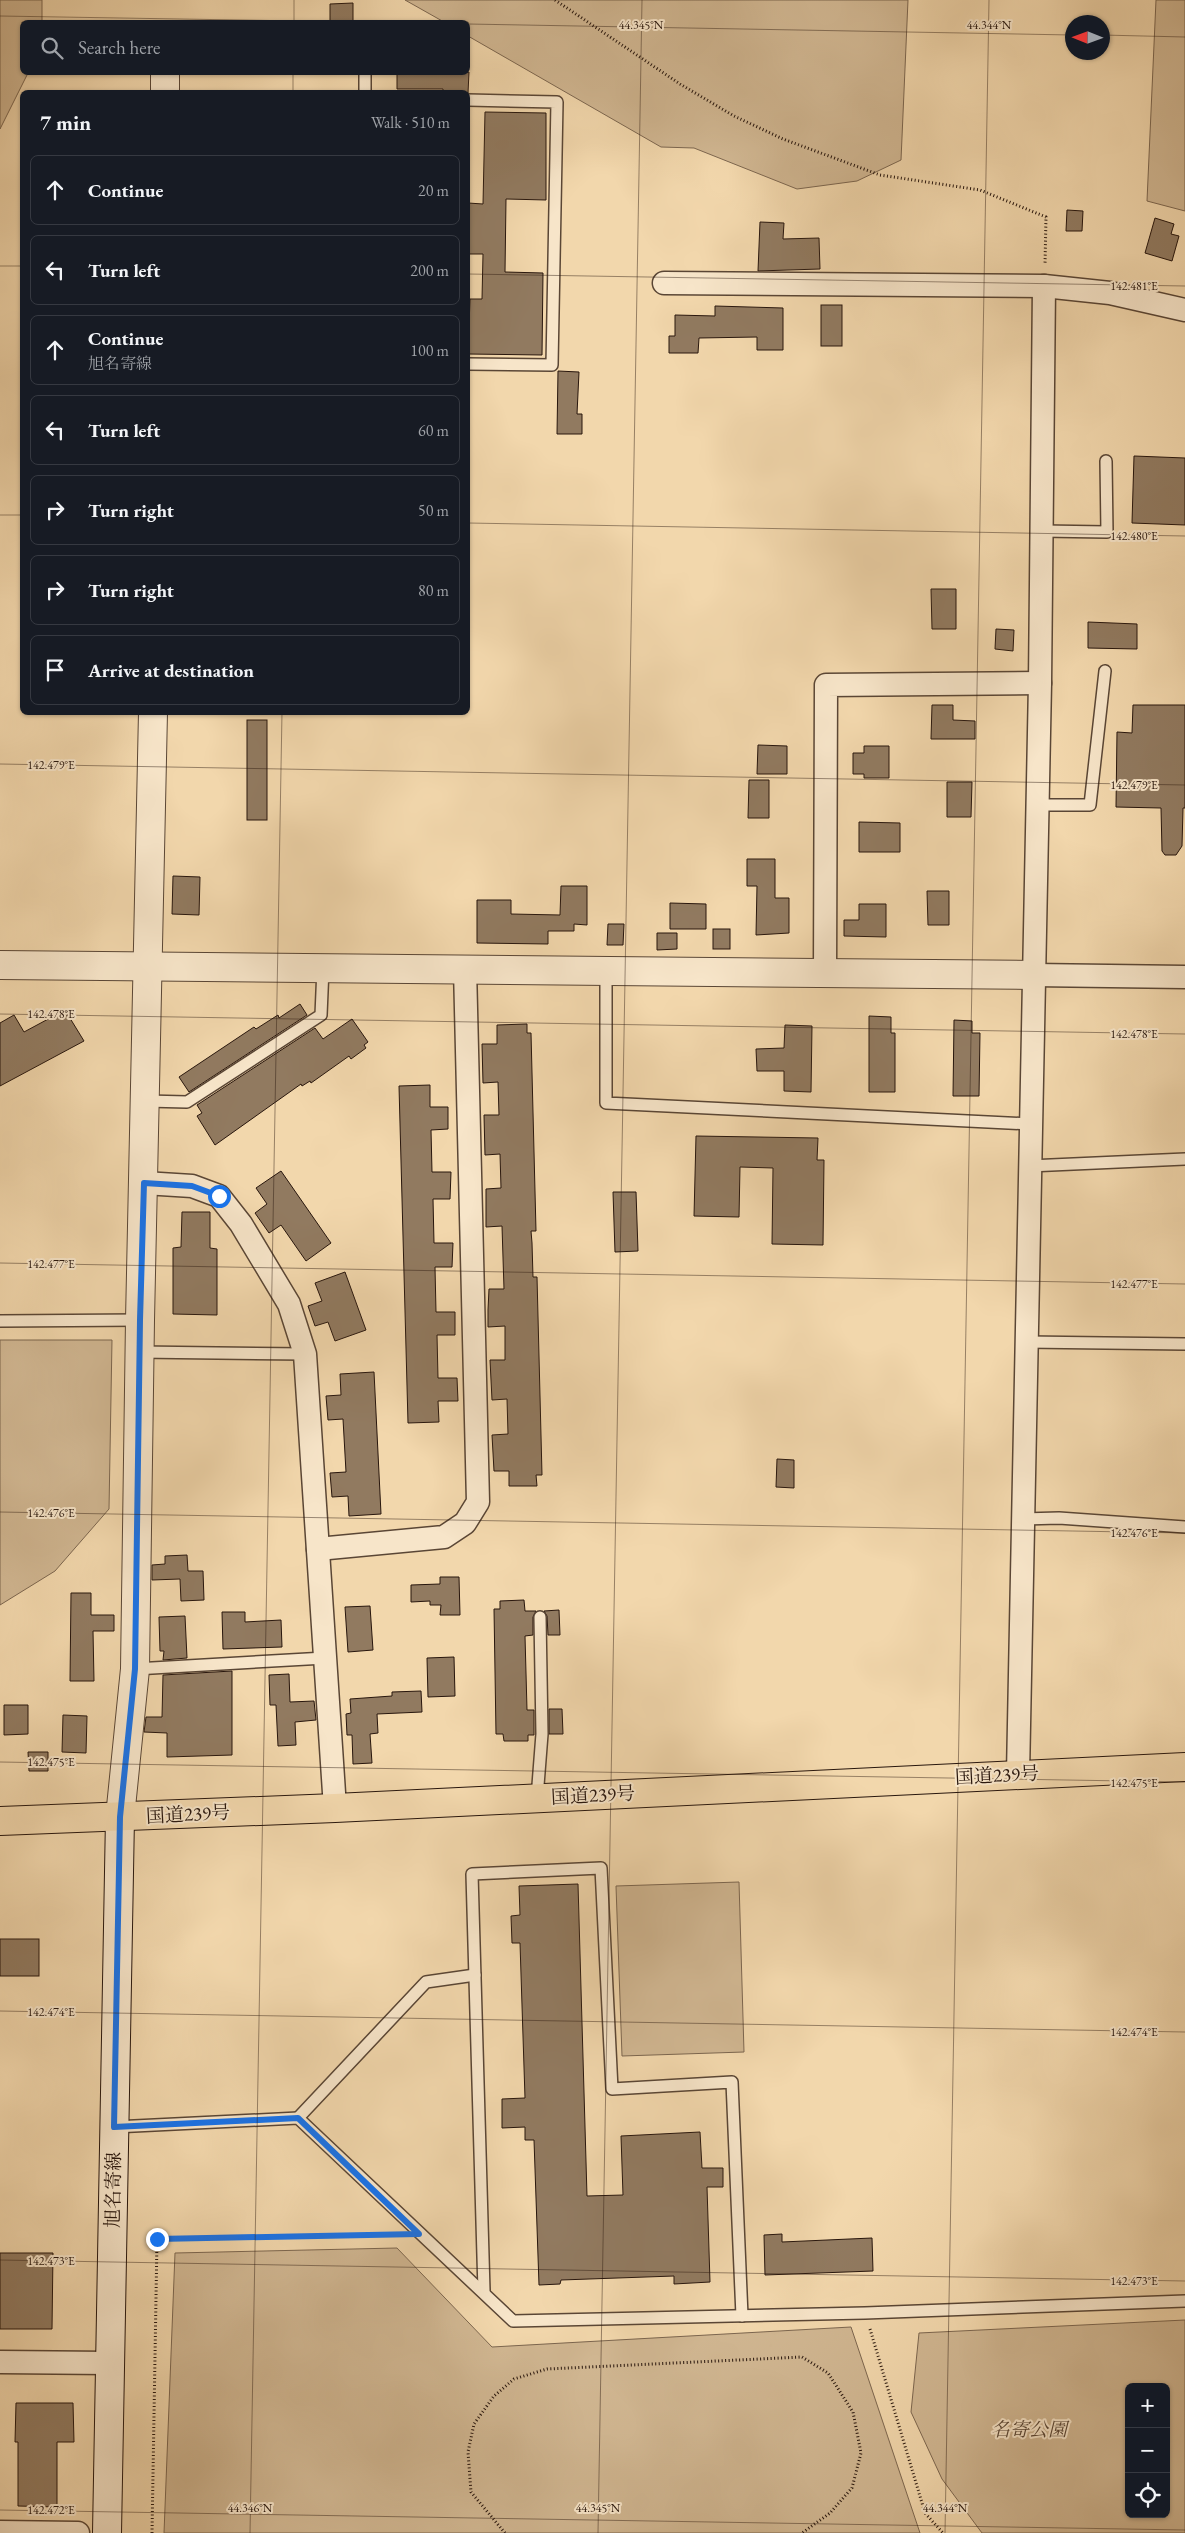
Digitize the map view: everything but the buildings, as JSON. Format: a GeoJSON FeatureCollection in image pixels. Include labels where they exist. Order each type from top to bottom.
{"type":"FeatureCollection","features":[{"type":"Feature","properties":{"kind":"highway","name":"国道239号"},"geometry":{"type":"LineString","coordinates":[[0,1821],[335,1808],[1185,1767]]}},
{"type":"Feature","properties":{"kind":"street"},"geometry":{"type":"LineString","coordinates":[[165,75],[165,90]]}},
{"type":"Feature","properties":{"kind":"street"},"geometry":{"type":"LineString","coordinates":[[664,283],[1044,286],[1110,293],[1185,310]]}},
{"type":"Feature","properties":{"kind":"street"},"geometry":{"type":"LineString","coordinates":[[1018,1774],[1040,683],[1044,286]]}},
{"type":"Feature","properties":{"kind":"street"},"geometry":{"type":"LineString","coordinates":[[824,973],[826,685],[1040,683]]}},
{"type":"Feature","properties":{"kind":"street","name":"旭名寄線"},"geometry":{"type":"LineString","coordinates":[[107,2533],[120,1817],[135,1669],[139,1352],[149,967],[153,715]]}},
{"type":"Feature","properties":{"kind":"street"},"geometry":{"type":"LineString","coordinates":[[0,965],[465,968],[1185,977]]}},
{"type":"Feature","properties":{"kind":"street"},"geometry":{"type":"LineString","coordinates":[[318,1548],[444,1537],[465,1523],[478,1502],[465,968]]}},
{"type":"Feature","properties":{"kind":"street"},"geometry":{"type":"LineString","coordinates":[[144,1183],[192,1186],[219,1196],[241,1224],[289,1304],[305,1354],[335,1808]]}},
{"type":"Feature","properties":{"kind":"street"},"geometry":{"type":"LineString","coordinates":[[0,2362],[110,2363]]}},
{"type":"Feature","properties":{"kind":"street"},"geometry":{"type":"LineString","coordinates":[[0,2532],[78,2533]]}},
{"type":"Feature","properties":{"kind":"lane"},"geometry":{"type":"LineString","coordinates":[[365,75],[365,90]]}},
{"type":"Feature","properties":{"kind":"lane"},"geometry":{"type":"LineString","coordinates":[[470,100],[556,102],[552,365],[470,364]]}},
{"type":"Feature","properties":{"kind":"lane"},"geometry":{"type":"LineString","coordinates":[[1042,531],[1107,532],[1106,461]]}},
{"type":"Feature","properties":{"kind":"lane"},"geometry":{"type":"LineString","coordinates":[[1037,805],[1090,805],[1105,671]]}},
{"type":"Feature","properties":{"kind":"lane"},"geometry":{"type":"LineString","coordinates":[[146,1102],[187,1102],[321,1014],[323,968]]}},
{"type":"Feature","properties":{"kind":"lane"},"geometry":{"type":"LineString","coordinates":[[606,970],[606,1103],[1030,1124]]}},
{"type":"Feature","properties":{"kind":"lane"},"geometry":{"type":"LineString","coordinates":[[1029,1166],[1185,1159]]}},
{"type":"Feature","properties":{"kind":"lane"},"geometry":{"type":"LineString","coordinates":[[0,1321],[140,1320]]}},
{"type":"Feature","properties":{"kind":"lane"},"geometry":{"type":"LineString","coordinates":[[1026,1342],[1185,1344]]}},
{"type":"Feature","properties":{"kind":"lane"},"geometry":{"type":"LineString","coordinates":[[139,1352],[305,1354]]}},
{"type":"Feature","properties":{"kind":"lane"},"geometry":{"type":"LineString","coordinates":[[1023,1519],[1059,1518],[1185,1527]]}},
{"type":"Feature","properties":{"kind":"lane"},"geometry":{"type":"LineString","coordinates":[[537,1798],[542,1734],[540,1617]]}},
{"type":"Feature","properties":{"kind":"lane"},"geometry":{"type":"LineString","coordinates":[[135,1669],[325,1658]]}},
{"type":"Feature","properties":{"kind":"lane"},"geometry":{"type":"LineString","coordinates":[[484,2291],[472,1874],[601,1868],[612,2089],[732,2082],[742,2316]]}},
{"type":"Feature","properties":{"kind":"lane"},"geometry":{"type":"LineString","coordinates":[[114,2127],[298,2118],[426,1982],[475,1975]]}},
{"type":"Feature","properties":{"kind":"lane"},"geometry":{"type":"LineString","coordinates":[[298,2118],[419,2234],[484,2291],[513,2321],[865,2313],[1185,2300]]}},
{"type":"Feature","properties":{"kind":"path"},"geometry":{"type":"LineString","coordinates":[[555,0],[680,84],[734,116],[783,139],[880,175],[980,190],[1046,217],[1044,286]]}},
{"type":"Feature","properties":{"kind":"path"},"geometry":{"type":"LineString","coordinates":[[152,2533],[157,2239],[419,2234]]}},
{"type":"Feature","properties":{"kind":"path"},"geometry":{"type":"LineString","coordinates":[[865,2313],[925,2513],[944,2533]]}},
{"type":"Feature","properties":{"kind":"path"},"geometry":{"type":"LineString","coordinates":[[505,2533],[471,2492],[468,2452],[474,2424],[494,2396],[514,2378],[546,2369],[802,2357],[828,2373],[853,2412],[861,2453],[852,2488],[830,2513],[802,2533]]}},
{"type":"Feature","properties":{"kind":"green space"},"geometry":{"type":"Polygon","coordinates":[[[0,0],[42,0],[42,20],[20,20],[20,75],[27,75],[0,129],[0,0]]]}},
{"type":"Feature","properties":{"kind":"green space"},"geometry":{"type":"Polygon","coordinates":[[[405,0],[908,0],[901,160],[857,181],[797,189],[694,148],[661,147],[470,37],[470,20],[440,20],[405,0]]]}},
{"type":"Feature","properties":{"kind":"green space"},"geometry":{"type":"Polygon","coordinates":[[[1156,0],[1185,0],[1185,211],[1147,201],[1156,0]]]}},
{"type":"Feature","properties":{"kind":"green space"},"geometry":{"type":"Polygon","coordinates":[[[0,1340],[112,1340],[109,1509],[55,1571],[0,1605],[0,1340]]]}},
{"type":"Feature","properties":{"kind":"green space"},"geometry":{"type":"Polygon","coordinates":[[[739,1882],[744,2052],[622,2056],[616,1886],[739,1882]]]}},
{"type":"Feature","properties":{"kind":"green space"},"geometry":{"type":"Polygon","coordinates":[[[397,2248],[492,2347],[851,2327],[920,2533],[164,2533],[175,2253],[397,2248]]]}},
{"type":"Feature","properties":{"kind":"green space","name":"名寄公園"},"geometry":{"type":"Polygon","coordinates":[[[1185,2320],[1185,2533],[982,2533],[942,2479],[911,2412],[919,2333],[1185,2320]]]}},
{"type":"Feature","properties":{"kind":"route"},"geometry":{"type":"LineString","coordinates":[[157,2239],[419,2234],[298,2118],[114,2127],[120,1817],[135,1669],[144,1183],[192,1186],[219,1196]]}}]}
